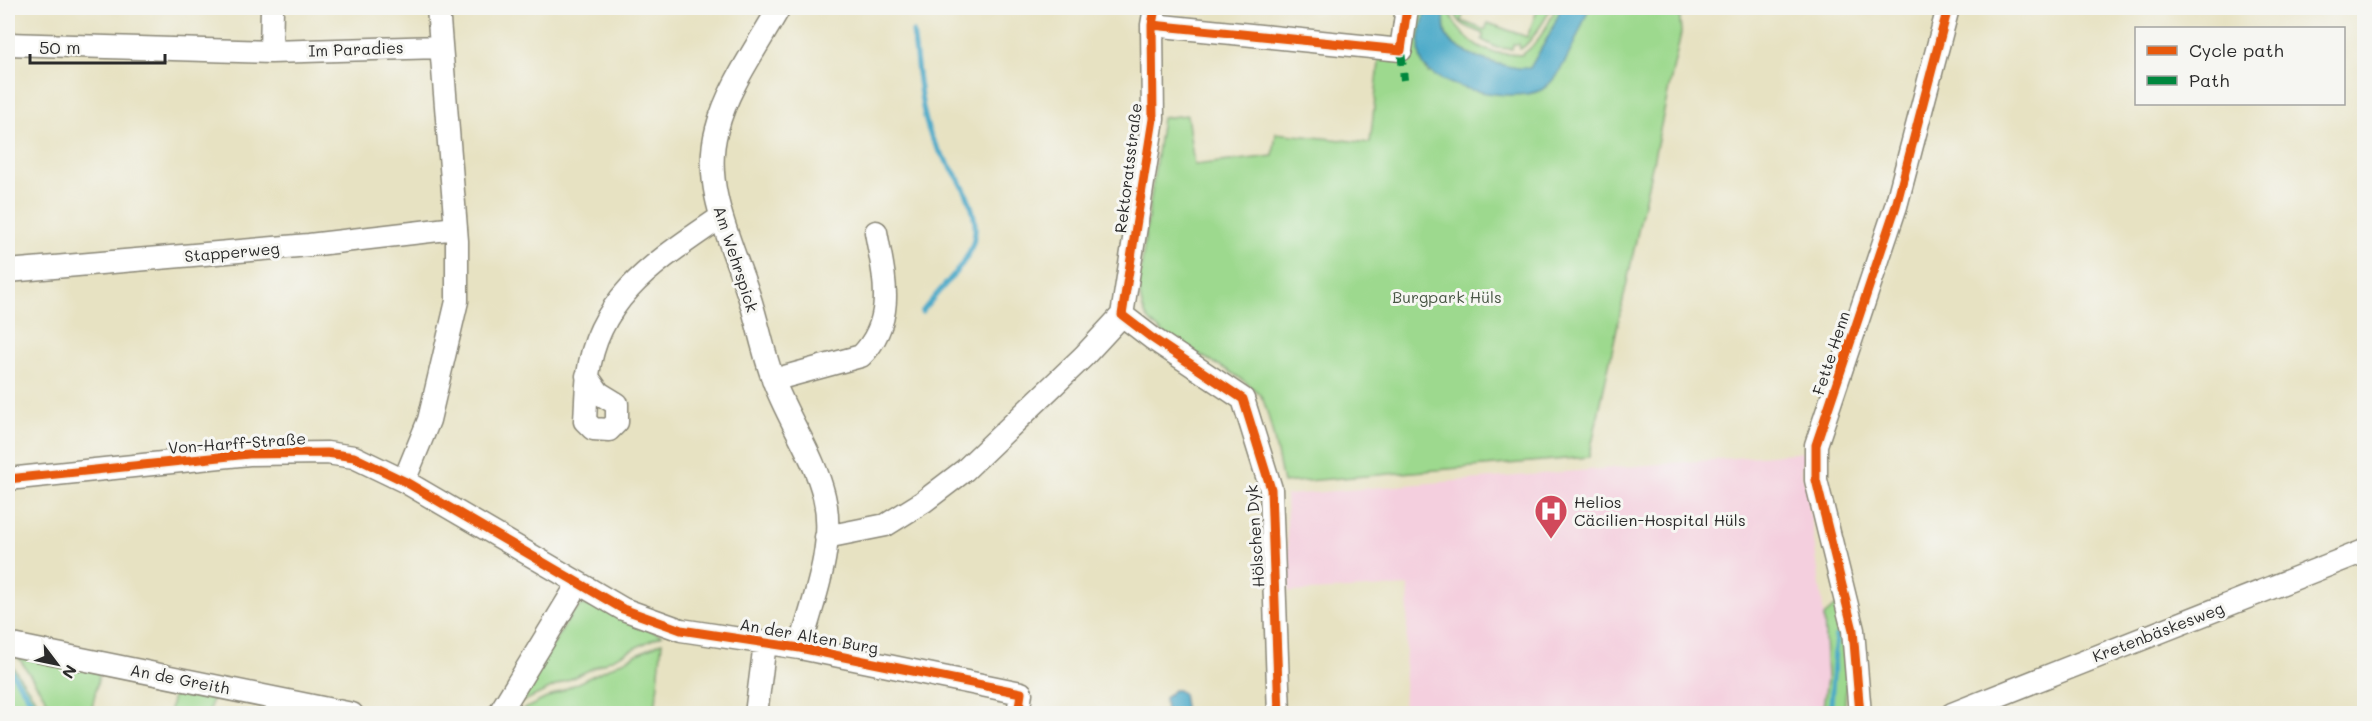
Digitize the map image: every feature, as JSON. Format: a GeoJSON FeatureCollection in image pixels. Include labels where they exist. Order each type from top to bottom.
{"type":"FeatureCollection","features":[{"type":"Feature","properties":{"kind":"street"},"geometry":{"type":"LineString","coordinates":[[271,52],[272,8]]}},
{"type":"Feature","properties":{"kind":"street"},"geometry":{"type":"LineString","coordinates":[[404,481],[429,420],[457,301],[456,228],[438,8]]}},
{"type":"Feature","properties":{"kind":"street","name":"Am Wehrspick"},"geometry":{"type":"LineString","coordinates":[[779,8],[725,107],[717,129],[713,154],[714,184],[721,217],[735,250],[773,380],[824,497],[826,537],[822,567],[800,648]]}},
{"type":"Feature","properties":{"kind":"street","name":"Rektoratsstraße"},"geometry":{"type":"LineString","coordinates":[[1122,315],[1153,119],[1153,16],[1401,50],[1407,8]]}},
{"type":"Feature","properties":{"kind":"street","name":"Fette Henn"},"geometry":{"type":"LineString","coordinates":[[1860,714],[1853,630],[1816,480],[1816,445],[1896,206],[1948,8]]}},
{"type":"Feature","properties":{"kind":"street","name":"Im Paradies"},"geometry":{"type":"LineString","coordinates":[[8,44],[271,52],[440,47]]}},
{"type":"Feature","properties":{"kind":"street"},"geometry":{"type":"LineString","coordinates":[[587,376],[596,342],[608,317],[627,289],[650,267],[721,217]]}},
{"type":"Feature","properties":{"kind":"street","name":"Stapperweg"},"geometry":{"type":"LineString","coordinates":[[8,271],[309,245],[456,228]]}},
{"type":"Feature","properties":{"kind":"street"},"geometry":{"type":"LineString","coordinates":[[773,380],[861,356],[869,348],[886,311],[887,295],[876,232]]}},
{"type":"Feature","properties":{"kind":"street"},"geometry":{"type":"LineString","coordinates":[[826,537],[886,525],[923,502],[965,470],[1084,356],[1122,315]]}},
{"type":"Feature","properties":{"kind":"street","name":"Hölschen Dyk"},"geometry":{"type":"LineString","coordinates":[[1122,315],[1243,399],[1271,489],[1279,714]]}},
{"type":"Feature","properties":{"kind":"street","name":"Von-Harff-Straße"},"geometry":{"type":"LineString","coordinates":[[8,479],[249,454],[327,453],[354,458],[404,481],[579,584]]}},
{"type":"Feature","properties":{"kind":"street","name":"Kretenbäskesweg"},"geometry":{"type":"LineString","coordinates":[[1952,714],[2364,551]]}},
{"type":"Feature","properties":{"kind":"street"},"geometry":{"type":"LineString","coordinates":[[499,714],[579,584]]}},
{"type":"Feature","properties":{"kind":"street","name":"An der Alten Burg"},"geometry":{"type":"LineString","coordinates":[[579,584],[623,609],[681,630],[800,648],[1021,693],[1018,714]]}},
{"type":"Feature","properties":{"kind":"street","name":"An der Alten Burg"},"geometry":{"type":"LineString","coordinates":[[756,714],[765,643]]}},
{"type":"Feature","properties":{"kind":"street","name":"An de Greith"},"geometry":{"type":"LineString","coordinates":[[8,645],[352,714]]}},
{"type":"Feature","properties":{"kind":"shaded area","name":"Helios Cäcilien-Hospital Hüls"},"geometry":{"type":"Polygon","coordinates":[[[1805,452],[1801,471],[1807,487],[1824,616],[1827,679],[1822,713],[1452,714],[1451,710],[1403,712],[1409,586],[1289,592],[1286,495],[1805,452]]]}},
{"type":"Feature","properties":{"kind":"green space","name":"Burgpark Hüls"},"geometry":{"type":"Polygon","coordinates":[[[1413,8],[1426,8],[1421,49],[1428,73],[1560,70],[1589,8],[1669,12],[1670,8],[1679,8],[1681,33],[1589,457],[1283,483],[1270,422],[1260,395],[1235,374],[1161,331],[1150,321],[1143,308],[1139,283],[1162,118],[1187,115],[1194,165],[1273,156],[1276,133],[1370,143],[1380,54],[1409,56],[1413,8]]]}},
{"type":"Feature","properties":{"kind":"green space"},"geometry":{"type":"Polygon","coordinates":[[[1444,8],[1450,8],[1454,22],[1459,29],[1478,46],[1492,52],[1521,55],[1542,34],[1555,8],[1561,8],[1551,32],[1530,69],[1521,69],[1485,60],[1452,43],[1446,33],[1444,8]]]}},
{"type":"Feature","properties":{"kind":"green space"},"geometry":{"type":"Polygon","coordinates":[[[1455,8],[1465,8],[1461,21],[1485,30],[1488,23],[1527,37],[1538,8],[1550,8],[1528,43],[1520,49],[1519,44],[1513,44],[1512,49],[1497,48],[1482,40],[1484,34],[1461,23],[1455,8]]]}},
{"type":"Feature","properties":{"kind":"green space"},"geometry":{"type":"Polygon","coordinates":[[[1840,602],[1847,678],[1844,713],[1822,714],[1827,679],[1824,616],[1840,602]]]}},
{"type":"Feature","properties":{"kind":"green space"},"geometry":{"type":"Polygon","coordinates":[[[582,605],[595,606],[662,635],[516,705],[573,612],[582,605]]]}},
{"type":"Feature","properties":{"kind":"green space"},"geometry":{"type":"Polygon","coordinates":[[[662,642],[655,713],[516,713],[662,642]]]}},
{"type":"Feature","properties":{"kind":"green space"},"geometry":{"type":"Polygon","coordinates":[[[15,652],[100,670],[91,713],[55,713],[15,652]]]}},
{"type":"Feature","properties":{"kind":"green space"},"geometry":{"type":"Polygon","coordinates":[[[8,660],[45,713],[8,713],[8,660]]]}},
{"type":"Feature","properties":{"kind":"green space"},"geometry":{"type":"Polygon","coordinates":[[[175,686],[213,694],[209,713],[169,714],[175,686]]]}},
{"type":"Feature","properties":{"kind":"water"},"geometry":{"type":"Polygon","coordinates":[[[1426,8],[1444,8],[1446,35],[1460,49],[1498,64],[1530,68],[1551,32],[1561,8],[1589,8],[1570,53],[1556,76],[1541,90],[1514,95],[1477,91],[1458,86],[1442,80],[1430,71],[1422,62],[1419,49],[1426,8]]]}},
{"type":"Feature","properties":{"kind":"water"},"geometry":{"type":"Polygon","coordinates":[[[1173,690],[1178,690],[1183,694],[1186,713],[1166,713],[1165,698],[1173,690]]]}},
{"type":"Feature","properties":{"kind":"waterway"},"geometry":{"type":"LineString","coordinates":[[913,32],[921,96],[929,131],[970,201],[975,220],[970,251],[922,312]]}},
{"type":"Feature","properties":{"kind":"waterway"},"geometry":{"type":"LineString","coordinates":[[1828,714],[1831,704],[1836,636]]}},
{"type":"Feature","properties":{"kind":"waterway"},"geometry":{"type":"LineString","coordinates":[[8,667],[40,714]]}},
{"type":"Feature","properties":{"kind":"marked path"},"geometry":{"type":"LineString","coordinates":[[1401,50],[1404,80]]}},
{"type":"Feature","properties":{"kind":"cycle path"},"geometry":{"type":"LineString","coordinates":[[1155,8],[1152,25],[1153,119],[1122,315],[1243,399],[1271,489],[1279,714]]}},
{"type":"Feature","properties":{"kind":"cycle path"},"geometry":{"type":"LineString","coordinates":[[1152,25],[1401,50],[1407,8]]}},
{"type":"Feature","properties":{"kind":"cycle path"},"geometry":{"type":"LineString","coordinates":[[1860,714],[1853,630],[1816,480],[1816,445],[1896,206],[1948,8]]}},
{"type":"Feature","properties":{"kind":"cycle path"},"geometry":{"type":"LineString","coordinates":[[8,479],[249,454],[327,453],[354,457],[404,481],[623,609],[681,630],[800,648],[1021,693],[1018,714]]}},
{"type":"Feature","properties":{"kind":"place","name":"Helios Cäcilien-Hospital Hüls"},"geometry":{"type":"Point","coordinates":[1551,540]}}]}
